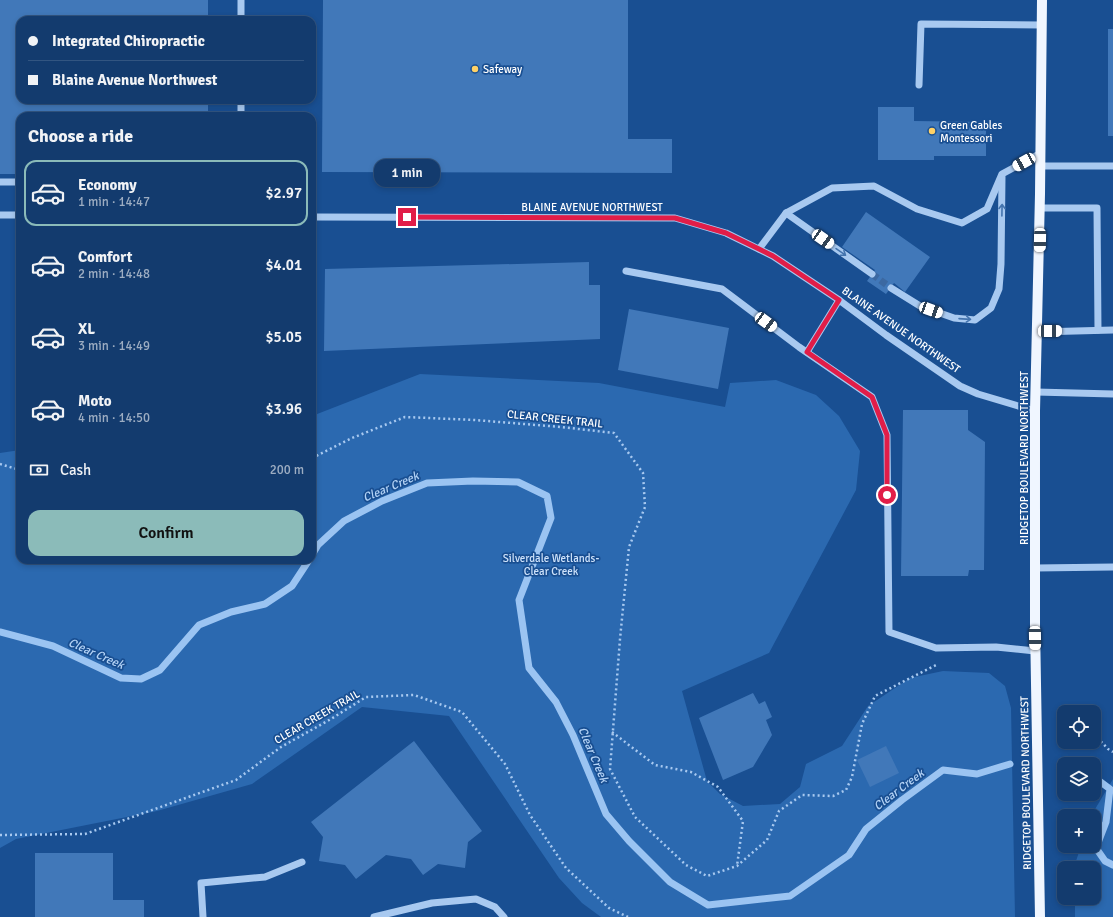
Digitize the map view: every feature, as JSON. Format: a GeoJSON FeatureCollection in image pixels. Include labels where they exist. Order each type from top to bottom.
{"type":"FeatureCollection","features":[{"type":"Feature","properties":{"kind":"main road","name":"RIDGETOP BOULEVARD NORTHWEST"},"geometry":{"type":"LineString","coordinates":[[1040,917],[1035,651],[1035,411],[1038,332],[1042,0]]}},
{"type":"Feature","properties":{"kind":"street"},"geometry":{"type":"LineString","coordinates":[[241,0],[241,16]]}},
{"type":"Feature","properties":{"kind":"street"},"geometry":{"type":"LineString","coordinates":[[919,85],[921,24],[1041,25]]}},
{"type":"Feature","properties":{"kind":"street"},"geometry":{"type":"LineString","coordinates":[[759,249],[786,213],[832,188],[874,186],[917,209],[962,223],[987,209],[1002,174],[1041,153]]}},
{"type":"Feature","properties":{"kind":"street"},"geometry":{"type":"LineString","coordinates":[[1040,166],[1113,166]]}},
{"type":"Feature","properties":{"kind":"street"},"geometry":{"type":"LineString","coordinates":[[891,288],[920,306],[954,318],[975,320],[991,308],[999,289],[1001,264],[1002,174]]}},
{"type":"Feature","properties":{"kind":"street"},"geometry":{"type":"LineString","coordinates":[[0,182],[16,182]]}},
{"type":"Feature","properties":{"kind":"street"},"geometry":{"type":"LineString","coordinates":[[1040,208],[1097,208],[1098,330]]}},
{"type":"Feature","properties":{"kind":"street"},"geometry":{"type":"LineString","coordinates":[[786,213],[872,274]]}},
{"type":"Feature","properties":{"kind":"street"},"geometry":{"type":"LineString","coordinates":[[0,215],[16,215]]}},
{"type":"Feature","properties":{"kind":"street","name":"BLAINE AVENUE NORTHWEST"},"geometry":{"type":"LineString","coordinates":[[316,217],[675,218],[726,233],[773,256],[839,300],[886,335],[960,386],[978,394],[1035,411]]}},
{"type":"Feature","properties":{"kind":"street"},"geometry":{"type":"LineString","coordinates":[[626,271],[722,289],[807,352],[872,397],[887,435],[889,632],[936,648],[996,647],[1035,651]]}},
{"type":"Feature","properties":{"kind":"street"},"geometry":{"type":"LineString","coordinates":[[807,352],[839,300]]}},
{"type":"Feature","properties":{"kind":"street"},"geometry":{"type":"LineString","coordinates":[[1038,332],[1113,330]]}},
{"type":"Feature","properties":{"kind":"street"},"geometry":{"type":"LineString","coordinates":[[1036,392],[1113,394]]}},
{"type":"Feature","properties":{"kind":"street"},"geometry":{"type":"LineString","coordinates":[[1036,568],[1113,567]]}},
{"type":"Feature","properties":{"kind":"street"},"geometry":{"type":"LineString","coordinates":[[202,917],[201,883],[265,877],[302,862]]}},
{"type":"Feature","properties":{"kind":"street"},"geometry":{"type":"LineString","coordinates":[[374,917],[432,903],[476,899],[495,907],[504,917]]}},
{"type":"Feature","properties":{"kind":"path","name":"CLEAR CREEK TRAIL"},"geometry":{"type":"LineString","coordinates":[[316,456],[352,438],[405,417],[499,422],[614,433],[643,473],[645,507],[629,547],[610,769],[635,817],[686,865],[707,876],[736,866],[767,840],[779,811],[802,795],[833,796],[846,790],[852,777],[862,724],[875,696],[942,662]]}},
{"type":"Feature","properties":{"kind":"path"},"geometry":{"type":"LineString","coordinates":[[0,464],[16,469]]}},
{"type":"Feature","properties":{"kind":"path","name":"CLEAR CREEK TRAIL"},"geometry":{"type":"LineString","coordinates":[[0,836],[85,834],[236,780],[281,747],[331,719],[366,697],[414,695],[462,712],[505,764],[530,815],[566,868],[609,908],[628,917]]}},
{"type":"Feature","properties":{"kind":"path"},"geometry":{"type":"LineString","coordinates":[[612,732],[655,765],[691,772],[718,787],[743,820],[736,866]]}},
{"type":"Feature","properties":{"kind":"path"},"geometry":{"type":"LineString","coordinates":[[1101,742],[1113,752]]}},
{"type":"Feature","properties":{"kind":"green space","name":"Silverdale Wetlands- Clear Creek"},"geometry":{"type":"Polygon","coordinates":[[[420,374],[599,383],[725,407],[730,383],[776,380],[816,395],[839,416],[860,451],[856,490],[769,653],[682,691],[707,781],[720,794],[743,806],[780,804],[800,787],[806,764],[842,746],[868,706],[910,678],[943,671],[989,673],[1005,686],[1011,708],[1015,917],[601,917],[582,903],[559,878],[449,716],[362,707],[252,784],[157,811],[16,839],[0,848],[0,453],[16,451],[16,564],[316,564],[316,414],[420,374]]]}},
{"type":"Feature","properties":{"kind":"green space"},"geometry":{"type":"Polygon","coordinates":[[[1113,779],[1113,917],[1075,917],[1075,905],[1101,905],[1101,861],[1076,861],[1079,853],[1101,853],[1101,809],[1095,809],[1113,779]]]}},
{"type":"Feature","properties":{"kind":"building"},"geometry":{"type":"Polygon","coordinates":[[[0,0],[208,0],[208,16],[16,16],[16,104],[208,104],[208,112],[16,112],[16,174],[0,174],[0,0]]]}},
{"type":"Feature","properties":{"kind":"building","name":"Safeway"},"geometry":{"type":"Polygon","coordinates":[[[323,0],[628,0],[628,139],[672,139],[672,173],[322,172],[323,0]]]}},
{"type":"Feature","properties":{"kind":"building"},"geometry":{"type":"Polygon","coordinates":[[[1108,29],[1113,29],[1113,136],[1108,136],[1108,29]]]}},
{"type":"Feature","properties":{"kind":"building","name":"Green Gables Montessori"},"geometry":{"type":"Polygon","coordinates":[[[878,107],[914,107],[914,121],[986,122],[986,156],[934,156],[934,160],[878,160],[878,107]]]}},
{"type":"Feature","properties":{"kind":"building"},"geometry":{"type":"Polygon","coordinates":[[[866,212],[930,257],[905,292],[894,283],[886,294],[867,281],[875,270],[842,247],[866,212]]]}},
{"type":"Feature","properties":{"kind":"building"},"geometry":{"type":"Polygon","coordinates":[[[589,262],[589,285],[600,285],[600,339],[324,351],[325,269],[589,262]]]}},
{"type":"Feature","properties":{"kind":"building"},"geometry":{"type":"Polygon","coordinates":[[[629,309],[729,328],[718,389],[618,370],[629,309]]]}},
{"type":"Feature","properties":{"kind":"building"},"geometry":{"type":"Polygon","coordinates":[[[903,410],[968,410],[968,430],[985,442],[984,570],[969,570],[968,576],[901,576],[903,410]]]}},
{"type":"Feature","properties":{"kind":"building"},"geometry":{"type":"Polygon","coordinates":[[[753,693],[759,704],[765,701],[772,717],[766,720],[772,735],[753,767],[723,780],[699,718],[753,693]]]}},
{"type":"Feature","properties":{"kind":"building"},"geometry":{"type":"Polygon","coordinates":[[[414,741],[482,831],[468,842],[465,868],[438,864],[423,875],[411,859],[386,855],[356,879],[345,865],[319,861],[323,837],[311,822],[414,741]]]}},
{"type":"Feature","properties":{"kind":"building"},"geometry":{"type":"Polygon","coordinates":[[[886,746],[899,773],[870,787],[857,760],[886,746]]]}},
{"type":"Feature","properties":{"kind":"building"},"geometry":{"type":"Polygon","coordinates":[[[35,853],[113,853],[113,900],[144,900],[144,917],[35,917],[35,853]]]}},
{"type":"Feature","properties":{"kind":"waterway","name":"Clear Creek"},"geometry":{"type":"LineString","coordinates":[[316,548],[344,521],[382,501],[427,483],[473,481],[518,482],[547,496],[551,518],[519,600],[529,668],[556,702],[573,735],[606,814],[629,841],[670,882],[708,905],[790,896],[849,855],[866,829],[943,770],[977,774],[1010,764]]}},
{"type":"Feature","properties":{"kind":"waterway","name":"Clear Creek"},"geometry":{"type":"LineString","coordinates":[[0,632],[53,646],[121,678],[141,679],[160,670],[199,625],[231,612],[265,604],[292,586],[306,564]]}},
{"type":"Feature","properties":{"kind":"waterway","name":"Clear Creek"},"geometry":{"type":"LineString","coordinates":[[1101,782],[1110,789],[1106,822],[1096,848],[1105,861],[1113,865]]}},
{"type":"Feature","properties":{"kind":"tunnel"},"geometry":{"type":"LineString","coordinates":[[872,274],[891,288]]}},
{"type":"Feature","properties":{"kind":"place","name":"Safeway"},"geometry":{"type":"Point","coordinates":[475,69]}},
{"type":"Feature","properties":{"kind":"place","name":"Green Gables Montessori"},"geometry":{"type":"Point","coordinates":[932,131]}},
{"type":"Feature","properties":{"kind":"route"},"geometry":{"type":"LineString","coordinates":[[407,217],[675,218],[726,233],[773,256],[839,300],[807,352],[872,397],[887,435],[887,495]]}}]}
